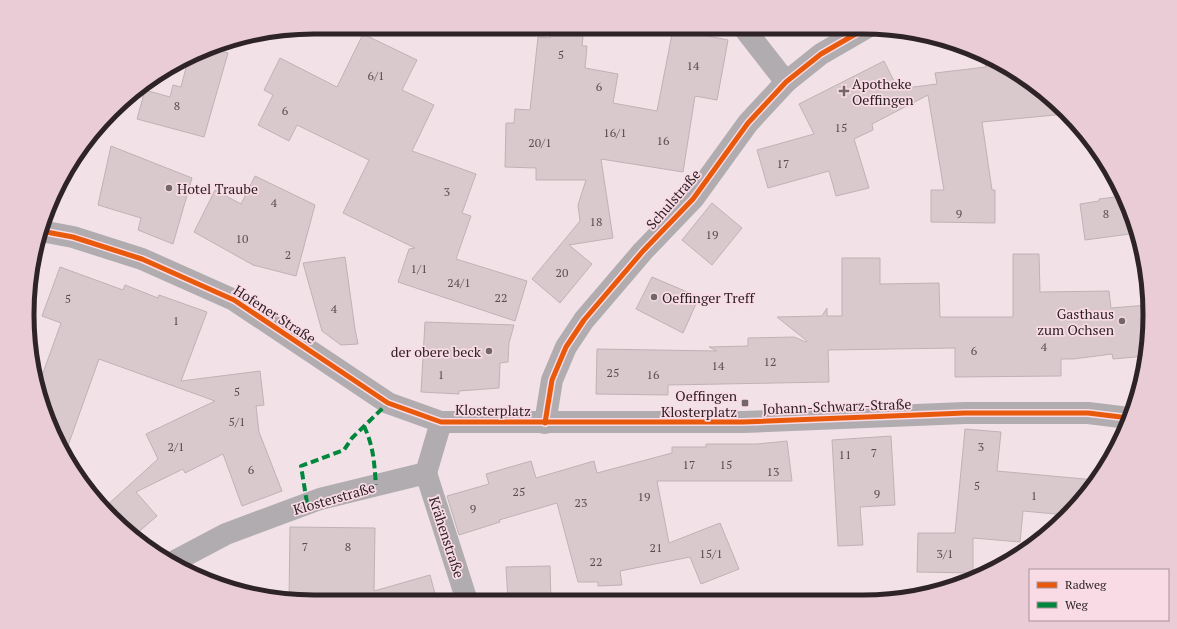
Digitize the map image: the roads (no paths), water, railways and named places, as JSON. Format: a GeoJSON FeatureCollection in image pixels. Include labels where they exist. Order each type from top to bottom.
{"type":"FeatureCollection","features":[{"type":"Feature","properties":{"kind":"street"},"geometry":{"type":"LineString","coordinates":[[748,34],[786,82]]}},
{"type":"Feature","properties":{"kind":"street","name":"Schulstraße"},"geometry":{"type":"LineString","coordinates":[[545,423],[552,380],[566,347],[584,320],[643,251],[693,199],[748,123],[786,82],[821,54],[856,34]]}},
{"type":"Feature","properties":{"kind":"street","name":"Hofener Straße"},"geometry":{"type":"LineString","coordinates":[[47,232],[73,237],[142,258],[234,300],[388,403],[441,422]]}},
{"type":"Feature","properties":{"kind":"street","name":"Johann-Schwarz-Straße"},"geometry":{"type":"LineString","coordinates":[[545,423],[743,422],[965,413],[1088,414],[1124,417]]}},
{"type":"Feature","properties":{"kind":"street"},"geometry":{"type":"LineString","coordinates":[[426,473],[441,422]]}},
{"type":"Feature","properties":{"kind":"street","name":"Klosterplatz"},"geometry":{"type":"LineString","coordinates":[[441,422],[545,423]]}},
{"type":"Feature","properties":{"kind":"street","name":"Klosterstraße"},"geometry":{"type":"LineString","coordinates":[[178,559],[226,534],[320,498],[426,473]]}},
{"type":"Feature","properties":{"kind":"street","name":"Krähenstraße"},"geometry":{"type":"LineString","coordinates":[[426,473],[465,595]]}},
{"type":"Feature","properties":{"kind":"place","name":"Apotheke Oeffingen"},"geometry":{"type":"Point","coordinates":[844,91]}},
{"type":"Feature","properties":{"kind":"place","name":"Hotel Traube"},"geometry":{"type":"Point","coordinates":[169,188]}},
{"type":"Feature","properties":{"kind":"place","name":"Oeffinger Treff"},"geometry":{"type":"Point","coordinates":[654,297]}},
{"type":"Feature","properties":{"kind":"place","name":"Gasthaus zum Ochsen"},"geometry":{"type":"Point","coordinates":[1122,321]}},
{"type":"Feature","properties":{"kind":"place","name":"der obere beck"},"geometry":{"type":"Point","coordinates":[489,351]}},
{"type":"Feature","properties":{"kind":"place","name":"Oeffingen Klosterplatz"},"geometry":{"type":"Point","coordinates":[745,403]}}]}
